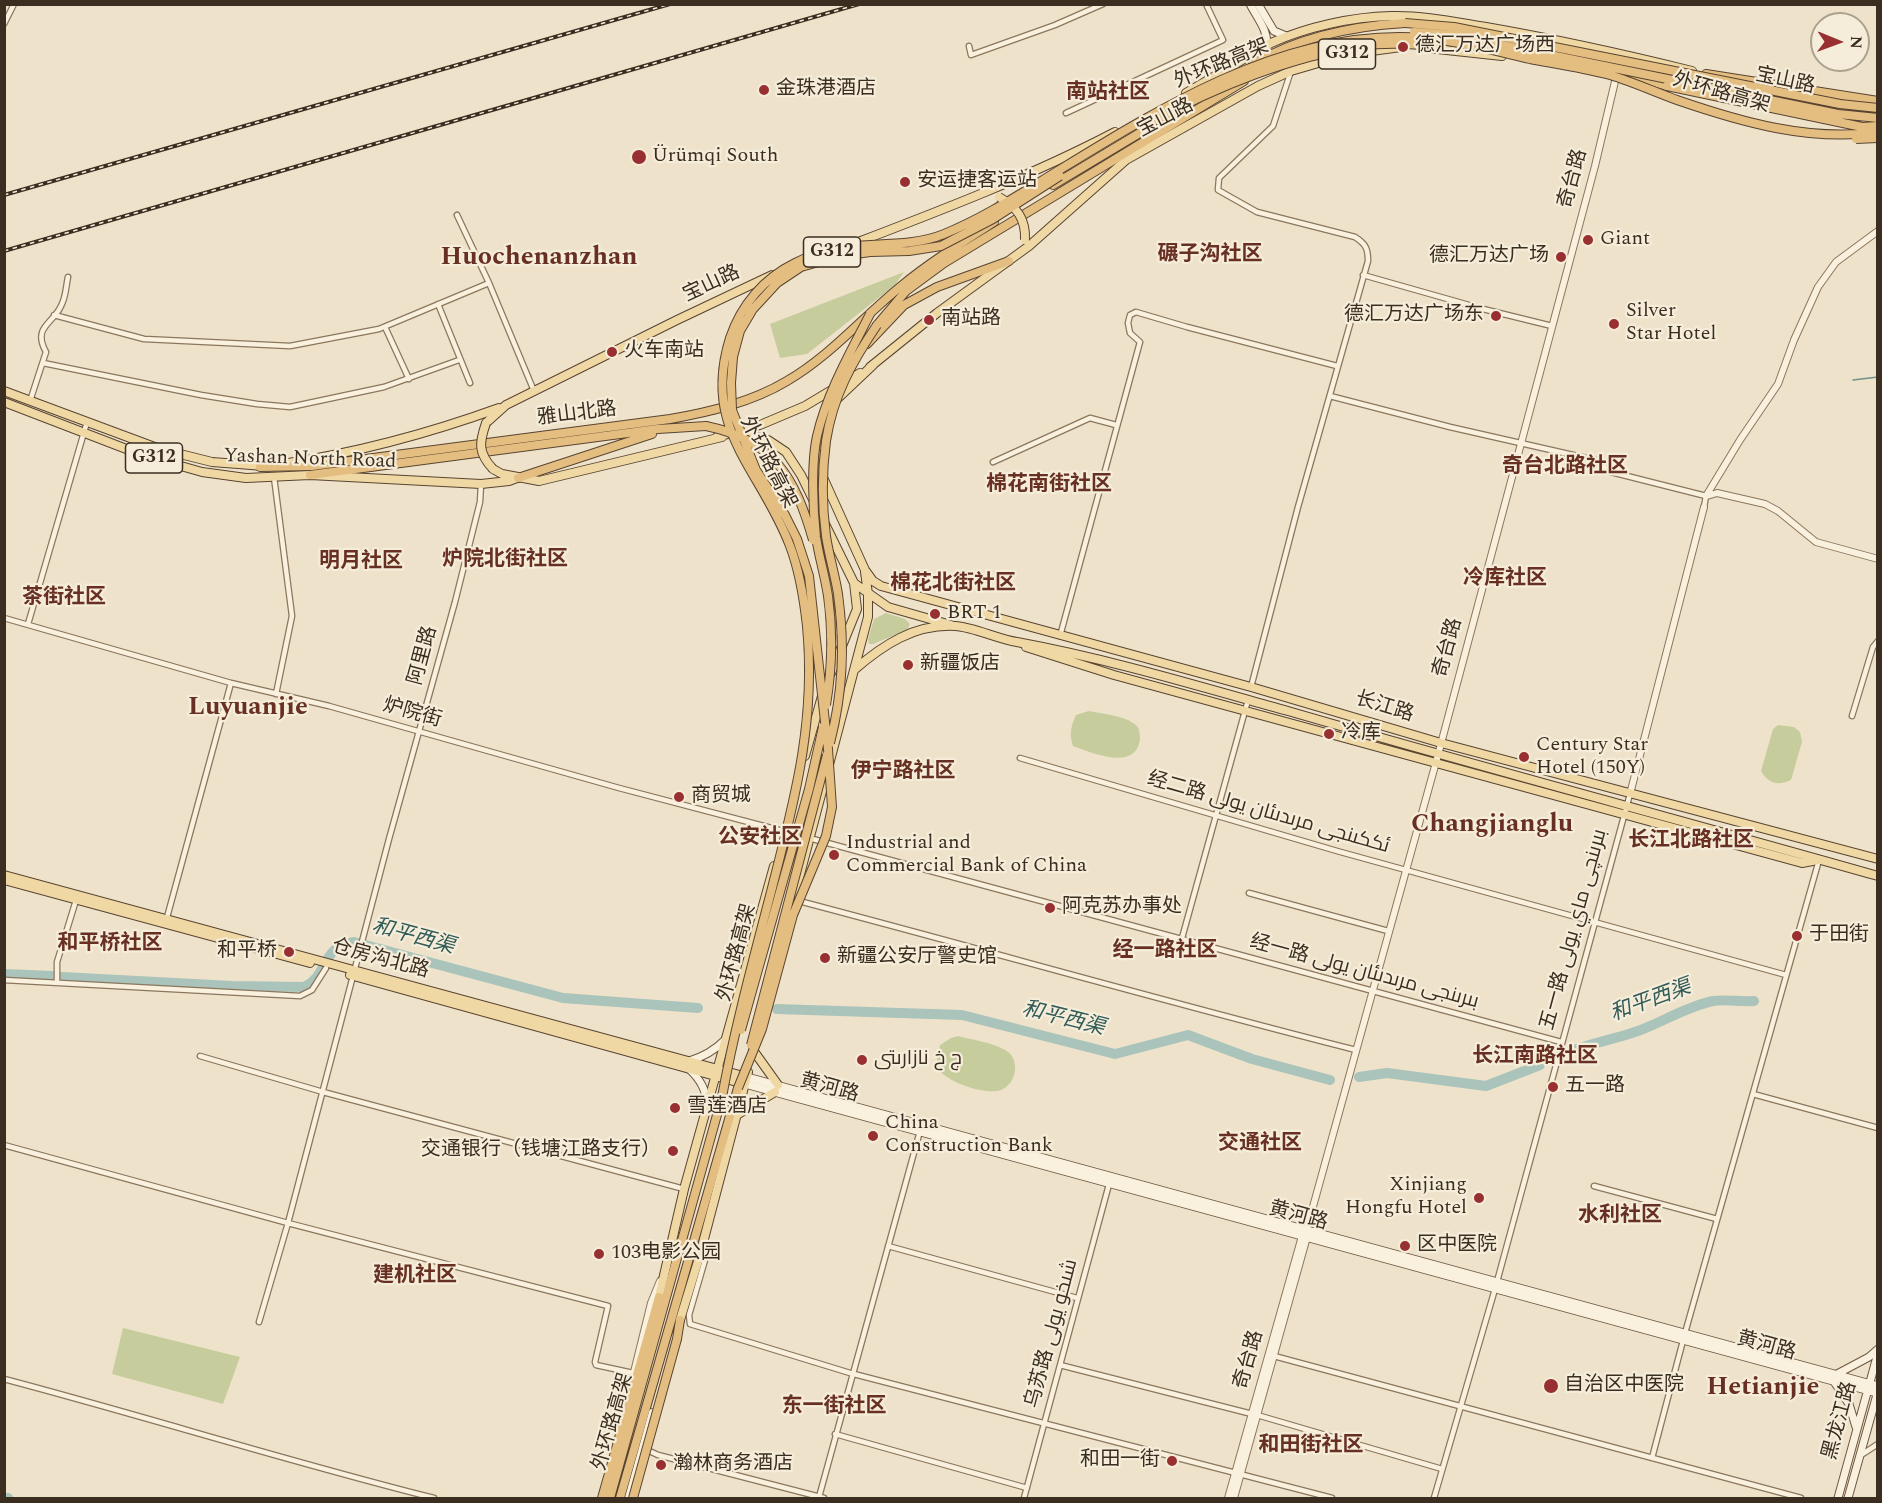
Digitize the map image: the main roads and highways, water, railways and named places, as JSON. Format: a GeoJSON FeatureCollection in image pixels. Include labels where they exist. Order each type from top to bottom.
{"type":"FeatureCollection","features":[{"type":"Feature","properties":{"kind":"highway","name":"雅山北路"},"geometry":{"type":"LineString","coordinates":[[260,467],[312,466],[670,419],[714,411],[787,381],[826,353],[899,288],[938,257],[1077,170],[1261,59],[1337,31],[1370,25],[1405,23],[1454,27],[1840,104],[1878,108]]}},
{"type":"Feature","properties":{"kind":"highway"},"geometry":{"type":"LineString","coordinates":[[743,1083],[831,738],[842,677],[838,594],[826,535],[823,483],[826,440],[837,399],[852,361],[906,291],[944,263],[1281,60],[1376,36],[1414,32],[1453,35],[1878,121]]}},
{"type":"Feature","properties":{"kind":"highway","name":"外环路高架"},"geometry":{"type":"LineString","coordinates":[[608,1498],[629,1431],[722,1097],[732,1043],[792,810],[803,758],[808,718],[807,628],[799,575],[779,521],[732,438],[724,412],[724,364],[732,331],[746,303],[770,278],[794,263],[829,249],[909,242],[940,236],[993,211],[1169,105],[1239,72],[1312,48],[1357,39],[1402,37],[1456,42],[1610,75],[1677,100],[1752,123],[1818,134],[1878,135]]}},
{"type":"Feature","properties":{"kind":"highway","name":"外环路高架"},"geometry":{"type":"LineString","coordinates":[[622,1498],[630,1463],[743,1083],[762,1029],[793,915],[826,836],[832,807],[809,576],[797,538],[756,470],[732,410],[733,357],[740,331],[753,309],[777,283],[801,267],[836,257],[941,246],[993,219],[1106,147],[1173,110],[1243,78],[1327,53],[1363,46],[1402,43],[1461,48],[1614,82],[1756,129],[1823,139],[1878,135]]}},
{"type":"Feature","properties":{"kind":"highway"},"geometry":{"type":"LineString","coordinates":[[1617,72],[1667,86],[1862,127],[1878,121]]}},
{"type":"Feature","properties":{"kind":"highway"},"geometry":{"type":"LineString","coordinates":[[1703,73],[1878,101]]}},
{"type":"Feature","properties":{"kind":"highway"},"geometry":{"type":"LineString","coordinates":[[1102,167],[1126,160]]}},
{"type":"Feature","properties":{"kind":"highway"},"geometry":{"type":"LineString","coordinates":[[879,327],[904,305],[936,286],[1009,261]]}},
{"type":"Feature","properties":{"kind":"highway"},"geometry":{"type":"LineString","coordinates":[[722,1097],[810,789],[817,755],[830,681],[832,646],[828,595],[816,537],[814,483],[817,438],[830,396],[870,314]]}},
{"type":"Feature","properties":{"kind":"highway"},"geometry":{"type":"LineString","coordinates":[[310,475],[673,428],[706,426],[726,430],[748,439],[767,453],[796,491],[828,595]]}},
{"type":"Feature","properties":{"kind":"highway"},"geometry":{"type":"LineString","coordinates":[[518,478],[673,428]]}},
{"type":"Feature","properties":{"kind":"highway"},"geometry":{"type":"LineString","coordinates":[[600,1498],[659,1297]]}},
{"type":"Feature","properties":{"kind":"highway"},"geometry":{"type":"LineString","coordinates":[[633,1498],[681,1320]]}},
{"type":"Feature","properties":{"kind":"main road"},"geometry":{"type":"LineString","coordinates":[[1250,4],[1266,34],[1268,41],[1266,46]]}},
{"type":"Feature","properties":{"kind":"main road"},"geometry":{"type":"LineString","coordinates":[[1258,4],[1274,31],[1286,36]]}},
{"type":"Feature","properties":{"kind":"main road","name":"宝山路"},"geometry":{"type":"LineString","coordinates":[[506,405],[774,274],[970,199],[1073,154],[1182,96],[1286,36],[1340,22],[1391,16],[1434,20],[1575,44],[1812,95],[1864,111],[1878,121]]}},
{"type":"Feature","properties":{"kind":"main road","name":"宝山路"},"geometry":{"type":"LineString","coordinates":[[717,438],[760,425],[805,406],[873,365],[938,313],[1029,246],[1126,160],[1291,71],[1349,54],[1403,47],[1456,50],[1694,82],[1812,103],[1859,122],[1878,135]]}},
{"type":"Feature","properties":{"kind":"main road"},"geometry":{"type":"LineString","coordinates":[[970,199],[985,196],[999,197],[1016,208],[1024,221],[1025,240],[1009,261]]}},
{"type":"Feature","properties":{"kind":"main road"},"geometry":{"type":"LineString","coordinates":[[873,365],[827,411],[818,432],[816,459],[820,473],[865,570],[873,581],[885,587]]}},
{"type":"Feature","properties":{"kind":"main road","name":"Yashan North Road"},"geometry":{"type":"LineString","coordinates":[[4,391],[160,449],[212,462],[260,467],[311,459],[385,442],[467,420],[506,405]]}},
{"type":"Feature","properties":{"kind":"main road","name":"Yashan North Road"},"geometry":{"type":"LineString","coordinates":[[4,402],[142,455],[202,472],[246,477],[310,475],[481,484],[518,478]]}},
{"type":"Feature","properties":{"kind":"main road"},"geometry":{"type":"LineString","coordinates":[[506,405],[486,423],[481,450],[484,459],[493,469],[518,478]]}},
{"type":"Feature","properties":{"kind":"main road"},"geometry":{"type":"LineString","coordinates":[[717,438],[755,436],[768,440],[786,452],[801,475],[854,584],[856,609]]}},
{"type":"Feature","properties":{"kind":"main road","name":"G312"},"geometry":{"type":"LineString","coordinates":[[518,478],[538,481],[549,479],[717,438]]}},
{"type":"Feature","properties":{"kind":"main road"},"geometry":{"type":"LineString","coordinates":[[681,1320],[868,617],[865,570]]}},
{"type":"Feature","properties":{"kind":"main road"},"geometry":{"type":"LineString","coordinates":[[854,584],[888,607],[956,626]]}},
{"type":"Feature","properties":{"kind":"main road"},"geometry":{"type":"LineString","coordinates":[[659,1297],[684,1189],[820,699],[856,609],[868,594],[885,587]]}},
{"type":"Feature","properties":{"kind":"main road","name":"长江路"},"geometry":{"type":"LineString","coordinates":[[885,587],[1251,687],[1441,743],[1878,859]]}},
{"type":"Feature","properties":{"kind":"main road","name":"长江路"},"geometry":{"type":"LineString","coordinates":[[854,670],[880,648],[894,640],[916,632],[956,626],[1014,642],[1077,654],[1248,700],[1436,759],[1627,806],[1878,876]]}},
{"type":"Feature","properties":{"kind":"main road"},"geometry":{"type":"LineString","coordinates":[[1014,642],[1037,652],[1114,675],[1436,759],[1624,815],[1802,863],[1819,860]]}},
{"type":"Feature","properties":{"kind":"main road","name":"仓房沟北路"},"geometry":{"type":"LineString","coordinates":[[4,874],[77,898]]}},
{"type":"Feature","properties":{"kind":"main road","name":"仓房沟北路"},"geometry":{"type":"LineString","coordinates":[[4,880],[716,1072],[743,1083]]}},
{"type":"Feature","properties":{"kind":"main road"},"geometry":{"type":"LineString","coordinates":[[707,1105],[706,1093],[687,1065],[716,1050],[725,1040]]}},
{"type":"Feature","properties":{"kind":"main road"},"geometry":{"type":"LineString","coordinates":[[735,1116],[777,1089],[753,1050]]}},
{"type":"Feature","properties":{"kind":"main road","name":"黄河路"},"geometry":{"type":"LineString","coordinates":[[743,1083],[777,1089],[1877,1390]]}},
{"type":"Feature","properties":{"kind":"main road"},"geometry":{"type":"LineString","coordinates":[[1856,1429],[1849,1404],[1834,1378],[1878,1351]]}},
{"type":"Feature","properties":{"kind":"main road","name":"黑龙江路"},"geometry":{"type":"LineString","coordinates":[[1838,1498],[1878,1351]]}},
{"type":"Feature","properties":{"kind":"main road","name":"黑龙江路"},"geometry":{"type":"LineString","coordinates":[[1848,1498],[1877,1390]]}},
{"type":"Feature","properties":{"kind":"waterway"},"geometry":{"type":"LineString","coordinates":[[1853,380],[1878,377]]}},
{"type":"Feature","properties":{"kind":"waterway","name":"和平西渠"},"geometry":{"type":"LineString","coordinates":[[62,977],[232,986],[304,987],[318,976],[335,950],[354,942],[563,998],[698,1008]]}},
{"type":"Feature","properties":{"kind":"waterway","name":"和平西渠"},"geometry":{"type":"LineString","coordinates":[[4,974],[52,976]]}},
{"type":"Feature","properties":{"kind":"waterway","name":"和平西渠"},"geometry":{"type":"LineString","coordinates":[[1563,1054],[1635,1032],[1683,1011],[1717,1000],[1754,1001]]}},
{"type":"Feature","properties":{"kind":"waterway","name":"和平西渠"},"geometry":{"type":"LineString","coordinates":[[777,1009],[962,1015],[1115,1054],[1188,1035],[1252,1059],[1330,1080]]}},
{"type":"Feature","properties":{"kind":"waterway","name":"和平西渠"},"geometry":{"type":"LineString","coordinates":[[1359,1077],[1387,1073],[1486,1086],[1540,1065]]}},
{"type":"Feature","properties":{"kind":"railway"},"geometry":{"type":"LineString","coordinates":[[4,195],[670,4]]}},
{"type":"Feature","properties":{"kind":"railway"},"geometry":{"type":"LineString","coordinates":[[4,251],[859,4]]}},
{"type":"Feature","properties":{"kind":"place","name":"德汇万达广场西"},"geometry":{"type":"Point","coordinates":[1403,47]}},
{"type":"Feature","properties":{"kind":"place","name":"金珠港酒店"},"geometry":{"type":"Point","coordinates":[764,90]}},
{"type":"Feature","properties":{"kind":"place","name":"Ürümqi South"},"geometry":{"type":"Point","coordinates":[639,157]}},
{"type":"Feature","properties":{"kind":"place","name":"安运捷客运站"},"geometry":{"type":"Point","coordinates":[905,182]}},
{"type":"Feature","properties":{"kind":"place","name":"Giant"},"geometry":{"type":"Point","coordinates":[1588,240]}},
{"type":"Feature","properties":{"kind":"place","name":"德汇万达广场"},"geometry":{"type":"Point","coordinates":[1561,257]}},
{"type":"Feature","properties":{"kind":"place","name":"德汇万达广场东"},"geometry":{"type":"Point","coordinates":[1496,316]}},
{"type":"Feature","properties":{"kind":"place","name":"南站路"},"geometry":{"type":"Point","coordinates":[929,320]}},
{"type":"Feature","properties":{"kind":"place","name":"Silver Star Hotel"},"geometry":{"type":"Point","coordinates":[1614,324]}},
{"type":"Feature","properties":{"kind":"place","name":"火车南站"},"geometry":{"type":"Point","coordinates":[612,352]}},
{"type":"Feature","properties":{"kind":"place","name":"BRT 1"},"geometry":{"type":"Point","coordinates":[935,614]}},
{"type":"Feature","properties":{"kind":"place","name":"新疆饭店"},"geometry":{"type":"Point","coordinates":[908,665]}},
{"type":"Feature","properties":{"kind":"place","name":"冷库"},"geometry":{"type":"Point","coordinates":[1329,734]}},
{"type":"Feature","properties":{"kind":"place","name":"Century Star Hotel (150Y)"},"geometry":{"type":"Point","coordinates":[1524,757]}},
{"type":"Feature","properties":{"kind":"place","name":"商贸城"},"geometry":{"type":"Point","coordinates":[679,797]}},
{"type":"Feature","properties":{"kind":"place","name":"Industrial and Commercial Bank of China"},"geometry":{"type":"Point","coordinates":[834,855]}},
{"type":"Feature","properties":{"kind":"place","name":"阿克苏办事处"},"geometry":{"type":"Point","coordinates":[1050,908]}},
{"type":"Feature","properties":{"kind":"place","name":"于田街"},"geometry":{"type":"Point","coordinates":[1797,936]}},
{"type":"Feature","properties":{"kind":"place","name":"和平桥"},"geometry":{"type":"Point","coordinates":[289,952]}},
{"type":"Feature","properties":{"kind":"place","name":"新疆公安厅警史馆"},"geometry":{"type":"Point","coordinates":[825,958]}},
{"type":"Feature","properties":{"kind":"place","name":"ج خ نازارىتى"},"geometry":{"type":"Point","coordinates":[862,1060]}},
{"type":"Feature","properties":{"kind":"place","name":"五一路"},"geometry":{"type":"Point","coordinates":[1553,1087]}},
{"type":"Feature","properties":{"kind":"place","name":"雪莲酒店"},"geometry":{"type":"Point","coordinates":[675,1108]}},
{"type":"Feature","properties":{"kind":"place","name":"China Construction Bank"},"geometry":{"type":"Point","coordinates":[873,1136]}},
{"type":"Feature","properties":{"kind":"place","name":"交通银行（钱塘江路支行）"},"geometry":{"type":"Point","coordinates":[673,1151]}},
{"type":"Feature","properties":{"kind":"place","name":"Xinjiang Hongfu Hotel"},"geometry":{"type":"Point","coordinates":[1479,1198]}},
{"type":"Feature","properties":{"kind":"place","name":"区中医院"},"geometry":{"type":"Point","coordinates":[1405,1246]}},
{"type":"Feature","properties":{"kind":"place","name":"103电影公园"},"geometry":{"type":"Point","coordinates":[599,1254]}},
{"type":"Feature","properties":{"kind":"place","name":"自治区中医院"},"geometry":{"type":"Point","coordinates":[1551,1386]}},
{"type":"Feature","properties":{"kind":"place","name":"和田一街"},"geometry":{"type":"Point","coordinates":[1172,1461]}},
{"type":"Feature","properties":{"kind":"place","name":"瀚林商务酒店"},"geometry":{"type":"Point","coordinates":[661,1465]}},
{"type":"Feature","properties":{"kind":"district","name":"南站社区"},"geometry":{"type":"Point","coordinates":[1108,94]}},
{"type":"Feature","properties":{"kind":"district","name":"碾子沟社区"},"geometry":{"type":"Point","coordinates":[1210,256]}},
{"type":"Feature","properties":{"kind":"district","name":"Huochenanzhan"},"geometry":{"type":"Point","coordinates":[539,259]}},
{"type":"Feature","properties":{"kind":"district","name":"奇台北路社区"},"geometry":{"type":"Point","coordinates":[1565,468]}},
{"type":"Feature","properties":{"kind":"district","name":"棉花南街社区"},"geometry":{"type":"Point","coordinates":[1049,486]}},
{"type":"Feature","properties":{"kind":"district","name":"炉院北街社区"},"geometry":{"type":"Point","coordinates":[505,561]}},
{"type":"Feature","properties":{"kind":"district","name":"明月社区"},"geometry":{"type":"Point","coordinates":[361,563]}},
{"type":"Feature","properties":{"kind":"district","name":"冷库社区"},"geometry":{"type":"Point","coordinates":[1505,580]}},
{"type":"Feature","properties":{"kind":"district","name":"棉花北街社区"},"geometry":{"type":"Point","coordinates":[953,585]}},
{"type":"Feature","properties":{"kind":"district","name":"茶街社区"},"geometry":{"type":"Point","coordinates":[64,599]}},
{"type":"Feature","properties":{"kind":"district","name":"Luyuanjie"},"geometry":{"type":"Point","coordinates":[248,709]}},
{"type":"Feature","properties":{"kind":"district","name":"伊宁路社区"},"geometry":{"type":"Point","coordinates":[903,773]}},
{"type":"Feature","properties":{"kind":"district","name":"Changjianglu"},"geometry":{"type":"Point","coordinates":[1492,826]}},
{"type":"Feature","properties":{"kind":"district","name":"公安社区"},"geometry":{"type":"Point","coordinates":[760,839]}},
{"type":"Feature","properties":{"kind":"district","name":"长江北路社区"},"geometry":{"type":"Point","coordinates":[1691,842]}},
{"type":"Feature","properties":{"kind":"district","name":"和平桥社区"},"geometry":{"type":"Point","coordinates":[110,945]}},
{"type":"Feature","properties":{"kind":"district","name":"经一路社区"},"geometry":{"type":"Point","coordinates":[1165,952]}},
{"type":"Feature","properties":{"kind":"district","name":"长江南路社区"},"geometry":{"type":"Point","coordinates":[1535,1058]}},
{"type":"Feature","properties":{"kind":"district","name":"交通社区"},"geometry":{"type":"Point","coordinates":[1260,1145]}},
{"type":"Feature","properties":{"kind":"district","name":"水利社区"},"geometry":{"type":"Point","coordinates":[1620,1217]}},
{"type":"Feature","properties":{"kind":"district","name":"建机社区"},"geometry":{"type":"Point","coordinates":[415,1277]}},
{"type":"Feature","properties":{"kind":"district","name":"Hetianjie"},"geometry":{"type":"Point","coordinates":[1763,1389]}},
{"type":"Feature","properties":{"kind":"district","name":"东一街社区"},"geometry":{"type":"Point","coordinates":[834,1408]}},
{"type":"Feature","properties":{"kind":"district","name":"和田街社区"},"geometry":{"type":"Point","coordinates":[1311,1447]}}]}
